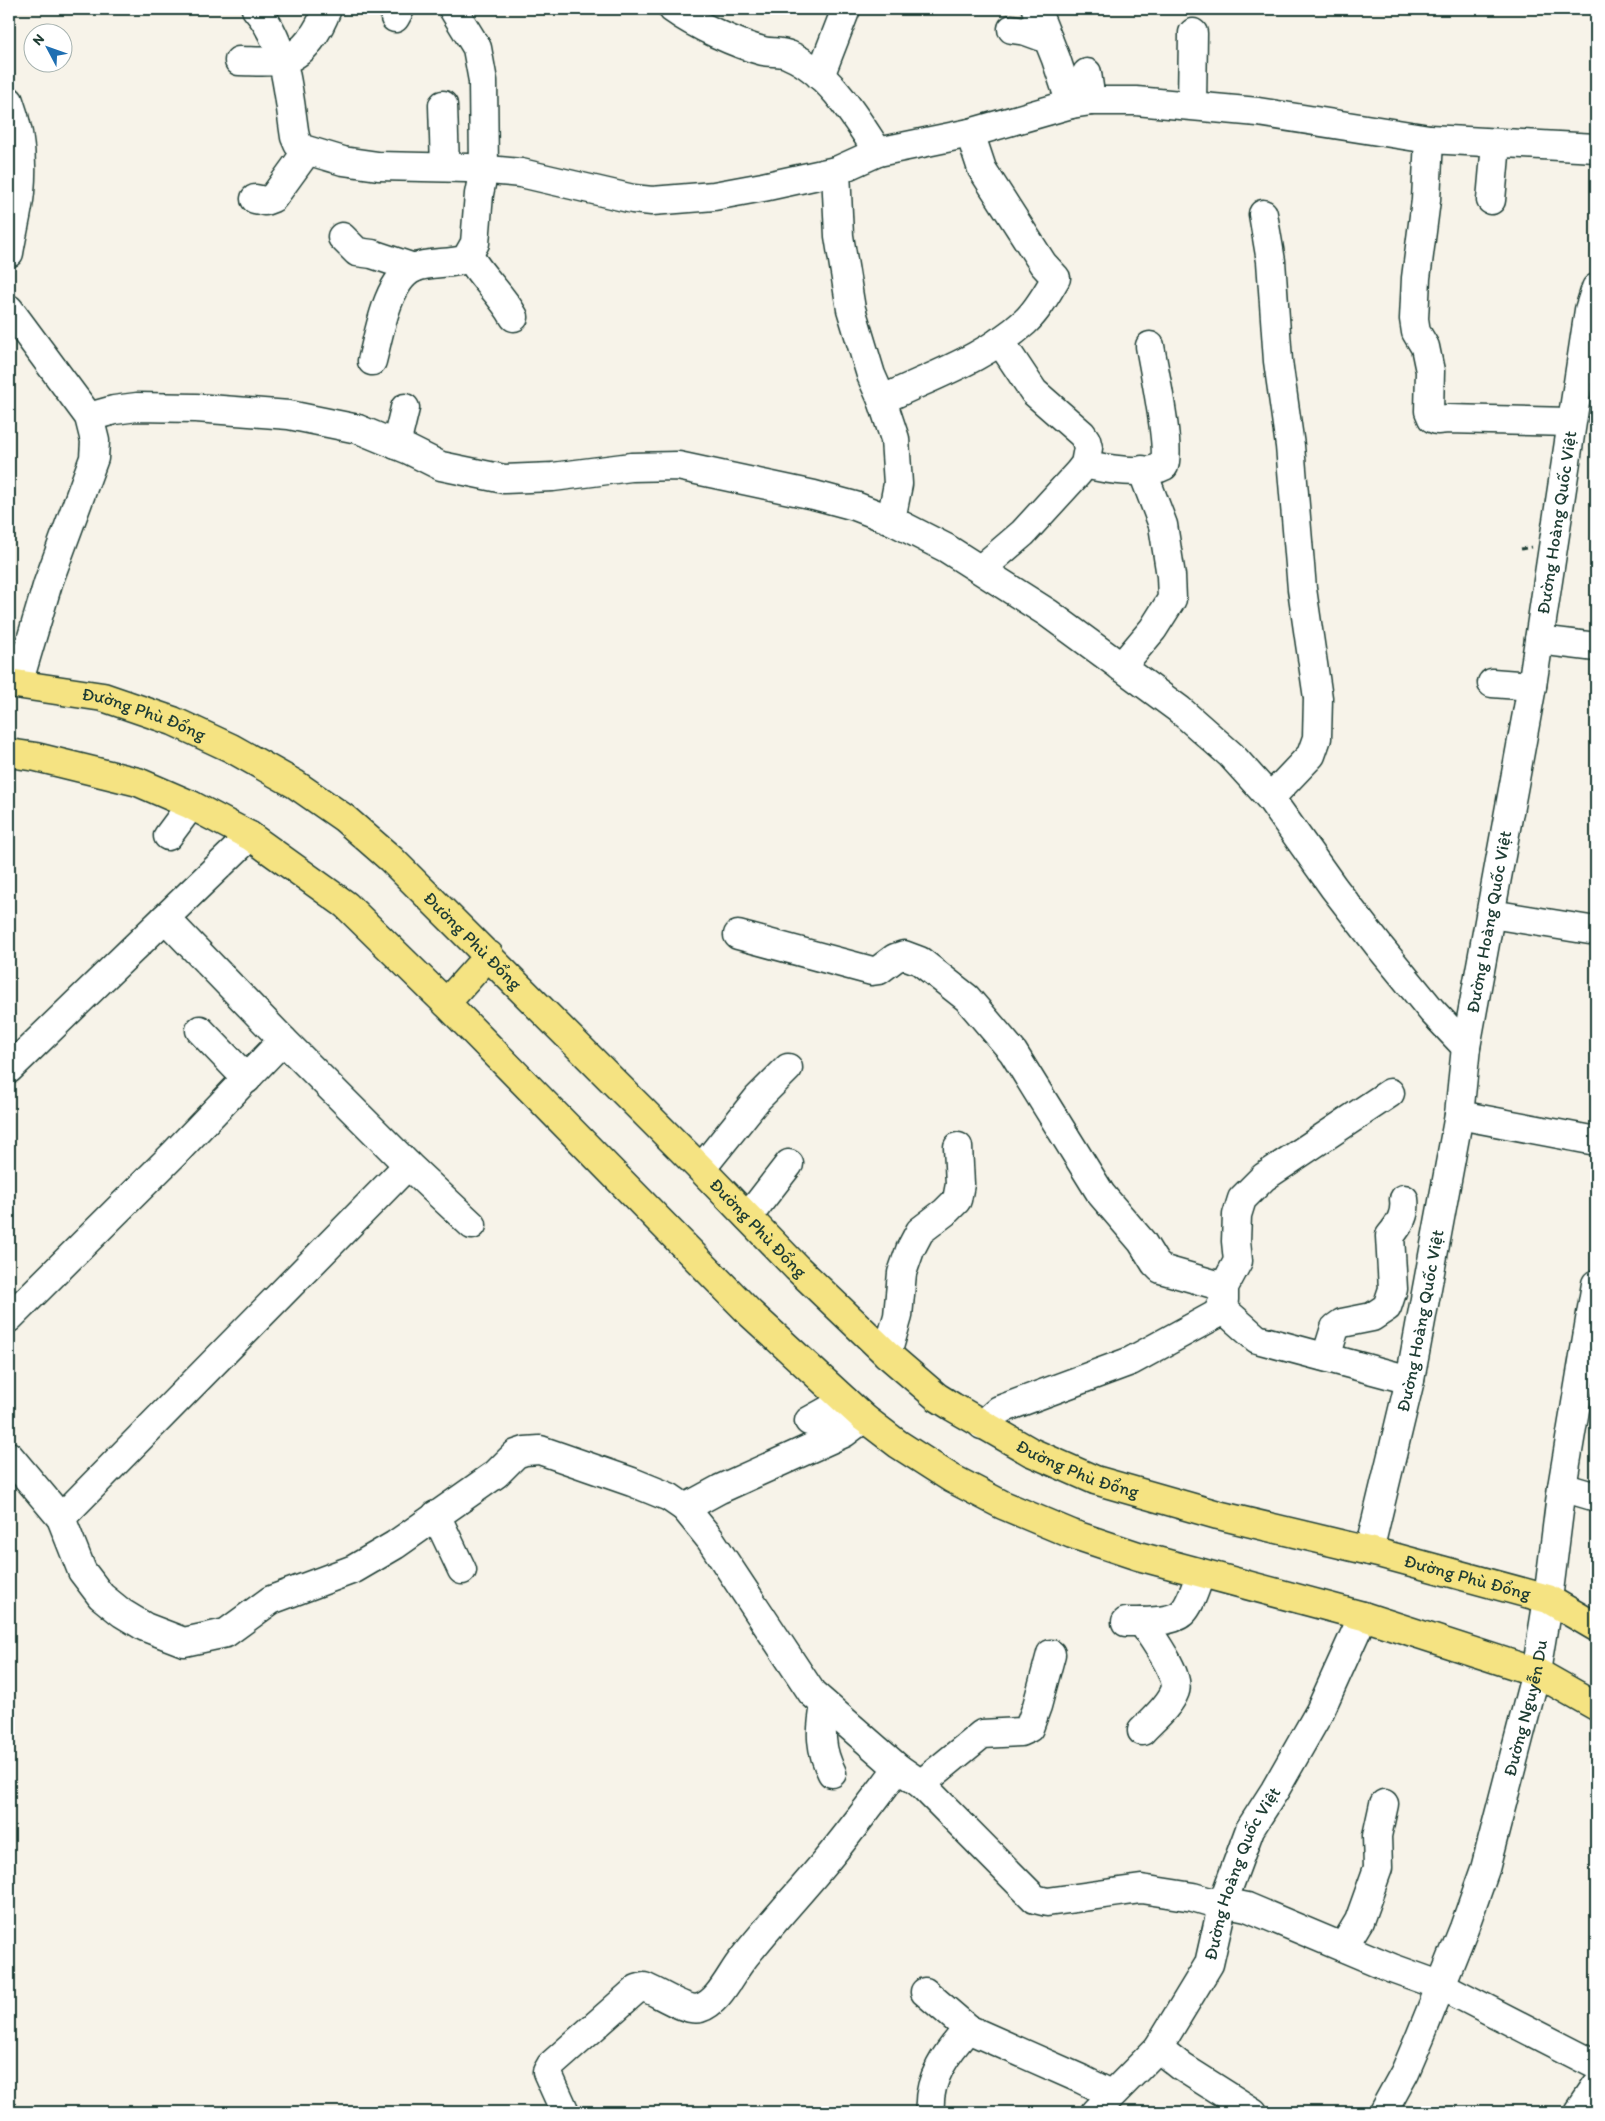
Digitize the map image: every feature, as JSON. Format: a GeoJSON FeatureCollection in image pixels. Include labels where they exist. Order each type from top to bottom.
{"type":"FeatureCollection","features":[{"type":"Feature","properties":{"kind":"main road","name":"Đường Phù Đổng"},"geometry":{"type":"LineString","coordinates":[[13,683],[103,697],[173,721],[231,748],[295,784],[344,818],[391,859],[701,1169],[797,1268],[887,1354],[937,1397],[982,1425],[1031,1452],[1095,1480],[1218,1515],[1369,1551],[1548,1599],[1596,1627]]}},
{"type":"Feature","properties":{"kind":"main road"},"geometry":{"type":"LineString","coordinates":[[9,753],[54,761],[138,782],[191,805],[250,836],[346,905],[446,1003],[751,1314],[855,1409],[917,1457],[951,1478],[1003,1505],[1072,1534],[1201,1574],[1363,1616],[1536,1672],[1596,1706]]}},
{"type":"Feature","properties":{"kind":"main road"},"geometry":{"type":"LineString","coordinates":[[446,1003],[489,956]]}},
{"type":"Feature","properties":{"kind":"street"},"geometry":{"type":"LineString","coordinates":[[256,9],[272,32],[283,60],[295,137],[298,144],[307,151],[327,158],[364,164],[484,169],[521,174],[633,199],[652,201],[714,196],[836,171],[878,152],[970,133],[1081,102],[1136,101],[1192,105],[1258,112],[1429,139],[1596,148]]}},
{"type":"Feature","properties":{"kind":"street"},"geometry":{"type":"LineString","coordinates":[[239,61],[283,60],[295,54],[311,39],[327,9]]}},
{"type":"Feature","properties":{"kind":"street"},"geometry":{"type":"LineString","coordinates":[[372,361],[392,294],[402,276],[414,268],[466,259],[475,243],[479,194],[484,169],[484,97],[480,56],[477,48],[452,9]]}},
{"type":"Feature","properties":{"kind":"street"},"geometry":{"type":"LineString","coordinates":[[673,9],[730,39],[764,51],[787,54],[820,76],[839,93],[878,152]]}},
{"type":"Feature","properties":{"kind":"street"},"geometry":{"type":"LineString","coordinates":[[820,76],[846,9]]}},
{"type":"Feature","properties":{"kind":"street"},"geometry":{"type":"LineString","coordinates":[[1036,9],[1048,39],[1081,102]]}},
{"type":"Feature","properties":{"kind":"street"},"geometry":{"type":"LineString","coordinates":[[1012,30],[1026,31],[1048,39]]}},
{"type":"Feature","properties":{"kind":"street"},"geometry":{"type":"LineString","coordinates":[[1192,105],[1193,33]]}},
{"type":"Feature","properties":{"kind":"street"},"geometry":{"type":"LineString","coordinates":[[1081,102],[1087,73]]}},
{"type":"Feature","properties":{"kind":"street"},"geometry":{"type":"LineString","coordinates":[[9,101],[16,121],[21,160],[20,194],[9,253]]}},
{"type":"Feature","properties":{"kind":"street"},"geometry":{"type":"LineString","coordinates":[[443,105],[445,167]]}},
{"type":"Feature","properties":{"kind":"street"},"geometry":{"type":"LineString","coordinates":[[882,400],[970,361],[1000,341],[1026,322],[1043,300],[1056,278],[1043,264],[982,169],[970,133]]}},
{"type":"Feature","properties":{"kind":"street"},"geometry":{"type":"LineString","coordinates":[[1429,139],[1426,200],[1416,278],[1414,319],[1416,332],[1425,347],[1430,372],[1429,411],[1432,418],[1437,420],[1571,422]]}},
{"type":"Feature","properties":{"kind":"street"},"geometry":{"type":"LineString","coordinates":[[1490,200],[1496,144]]}},
{"type":"Feature","properties":{"kind":"street"},"geometry":{"type":"LineString","coordinates":[[255,199],[265,201],[273,198],[307,151]]}},
{"type":"Feature","properties":{"kind":"street"},"geometry":{"type":"LineString","coordinates":[[836,171],[839,236],[851,309],[871,375],[882,400],[895,439],[898,484],[891,520]]}},
{"type":"Feature","properties":{"kind":"street"},"geometry":{"type":"LineString","coordinates":[[1263,214],[1271,261],[1278,361],[1290,446],[1302,589],[1318,698],[1317,738],[1311,755],[1270,798]]}},
{"type":"Feature","properties":{"kind":"street"},"geometry":{"type":"LineString","coordinates":[[342,237],[357,252],[372,254],[414,268]]}},
{"type":"Feature","properties":{"kind":"street"},"geometry":{"type":"LineString","coordinates":[[468,256],[484,279],[506,303],[514,317]]}},
{"type":"Feature","properties":{"kind":"street","name":"Đường Hoàng Quốc Việt"},"geometry":{"type":"LineString","coordinates":[[1369,1551],[1410,1380],[1458,1115],[1466,1047],[1532,686],[1571,422],[1594,303]]}},
{"type":"Feature","properties":{"kind":"street"},"geometry":{"type":"LineString","coordinates":[[9,310],[89,417],[95,441],[94,458],[13,683]]}},
{"type":"Feature","properties":{"kind":"street"},"geometry":{"type":"LineString","coordinates":[[981,570],[1023,533],[1085,464],[1088,448],[1082,434],[1034,392],[1000,341]]}},
{"type":"Feature","properties":{"kind":"street"},"geometry":{"type":"LineString","coordinates":[[1085,464],[1102,469],[1142,470],[1161,468],[1166,460],[1165,441],[1150,346]]}},
{"type":"Feature","properties":{"kind":"street"},"geometry":{"type":"LineString","coordinates":[[89,417],[114,410],[137,407],[196,408],[289,415],[358,429],[441,466],[504,479],[552,476],[631,467],[678,466],[814,495],[855,506],[891,520],[946,548],[1048,612],[1180,710],[1231,755],[1270,798],[1334,888],[1379,946],[1432,1011],[1466,1047]]}},
{"type":"Feature","properties":{"kind":"street"},"geometry":{"type":"LineString","coordinates":[[396,445],[405,408]]}},
{"type":"Feature","properties":{"kind":"street"},"geometry":{"type":"LineString","coordinates":[[1121,667],[1153,628],[1172,599],[1171,576],[1163,525],[1142,470]]}},
{"type":"Feature","properties":{"kind":"street"},"geometry":{"type":"LineString","coordinates":[[1539,640],[1596,647]]}},
{"type":"Feature","properties":{"kind":"street"},"geometry":{"type":"LineString","coordinates":[[1492,683],[1532,686]]}},
{"type":"Feature","properties":{"kind":"street"},"geometry":{"type":"LineString","coordinates":[[168,836],[191,805]]}},
{"type":"Feature","properties":{"kind":"street"},"geometry":{"type":"LineString","coordinates":[[9,1069],[250,836]]}},
{"type":"Feature","properties":{"kind":"street"},"geometry":{"type":"LineString","coordinates":[[1491,914],[1596,931]]}},
{"type":"Feature","properties":{"kind":"street"},"geometry":{"type":"LineString","coordinates":[[164,918],[408,1165],[472,1225]]}},
{"type":"Feature","properties":{"kind":"street"},"geometry":{"type":"LineString","coordinates":[[738,935],[872,971],[879,970],[895,958],[904,955],[920,961],[967,998],[1014,1052],[1101,1194],[1142,1242],[1161,1269],[1223,1299],[1257,1339],[1273,1345],[1410,1380]]}},
{"type":"Feature","properties":{"kind":"street"},"geometry":{"type":"LineString","coordinates":[[200,1030],[247,1080]]}},
{"type":"Feature","properties":{"kind":"street"},"geometry":{"type":"LineString","coordinates":[[9,1318],[176,1153],[283,1040]]}},
{"type":"Feature","properties":{"kind":"street"},"geometry":{"type":"LineString","coordinates":[[701,1169],[758,1098],[788,1068]]}},
{"type":"Feature","properties":{"kind":"street"},"geometry":{"type":"LineString","coordinates":[[982,1425],[999,1410],[1131,1361],[1217,1314],[1238,1261],[1237,1215],[1242,1199],[1264,1177],[1390,1093]]}},
{"type":"Feature","properties":{"kind":"street"},"geometry":{"type":"LineString","coordinates":[[1458,1115],[1596,1141]]}},
{"type":"Feature","properties":{"kind":"street"},"geometry":{"type":"LineString","coordinates":[[887,1354],[898,1316],[902,1273],[910,1250],[920,1232],[945,1212],[956,1200],[960,1184],[958,1146]]}},
{"type":"Feature","properties":{"kind":"street"},"geometry":{"type":"LineString","coordinates":[[748,1217],[789,1164]]}},
{"type":"Feature","properties":{"kind":"street"},"geometry":{"type":"LineString","coordinates":[[61,1518],[408,1165]]}},
{"type":"Feature","properties":{"kind":"street"},"geometry":{"type":"LineString","coordinates":[[1326,1357],[1335,1328],[1342,1323],[1372,1317],[1387,1307],[1393,1289],[1390,1236],[1399,1224],[1405,1209],[1404,1199]]}},
{"type":"Feature","properties":{"kind":"street","name":"Đường Nguyễn Du"},"geometry":{"type":"LineString","coordinates":[[1383,2112],[1405,2072],[1442,1986],[1485,1869],[1536,1672],[1548,1599],[1562,1487],[1596,1284]]}},
{"type":"Feature","properties":{"kind":"street"},"geometry":{"type":"LineString","coordinates":[[1129,1341],[1186,1311],[1211,1308],[1223,1299]]}},
{"type":"Feature","properties":{"kind":"street"},"geometry":{"type":"LineString","coordinates":[[809,1421],[855,1409]]}},
{"type":"Feature","properties":{"kind":"street"},"geometry":{"type":"LineString","coordinates":[[685,1508],[720,1489],[844,1433],[855,1409]]}},
{"type":"Feature","properties":{"kind":"street"},"geometry":{"type":"LineString","coordinates":[[9,1458],[61,1518],[82,1571],[101,1596],[122,1613],[145,1627],[184,1642],[226,1633],[271,1600],[354,1569],[395,1545],[496,1474],[516,1454],[540,1450],[632,1482],[669,1497],[685,1508],[710,1539],[812,1693],[898,1768],[922,1784],[1035,1899],[1047,1902],[1141,1889],[1247,1907],[1344,1946],[1392,1968],[1442,1986],[1596,2065]]}},
{"type":"Feature","properties":{"kind":"street"},"geometry":{"type":"LineString","coordinates":[[1562,1487],[1596,1497]]}},
{"type":"Feature","properties":{"kind":"street"},"geometry":{"type":"LineString","coordinates":[[436,1515],[462,1570]]}},
{"type":"Feature","properties":{"kind":"street"},"geometry":{"type":"LineString","coordinates":[[1142,1731],[1166,1706],[1175,1691],[1176,1683],[1170,1667],[1134,1622],[1171,1618],[1182,1614],[1201,1574]]}},
{"type":"Feature","properties":{"kind":"street","name":"Đường Hoàng Quốc Việt"},"geometry":{"type":"LineString","coordinates":[[1103,2103],[1158,2048],[1209,1964],[1223,1902],[1250,1829],[1275,1790],[1320,1711],[1363,1616]]}},
{"type":"Feature","properties":{"kind":"street"},"geometry":{"type":"LineString","coordinates":[[922,1784],[982,1734],[1020,1732],[1029,1728],[1038,1706],[1051,1654]]}},
{"type":"Feature","properties":{"kind":"street"},"geometry":{"type":"LineString","coordinates":[[825,1706],[821,1726],[825,1758],[832,1773]]}},
{"type":"Feature","properties":{"kind":"street"},"geometry":{"type":"LineString","coordinates":[[565,2112],[547,2072],[551,2065],[637,1988],[644,1987],[671,2001],[690,2008],[697,2009],[707,2005],[742,1960],[822,1866],[898,1768]]}},
{"type":"Feature","properties":{"kind":"street"},"geometry":{"type":"LineString","coordinates":[[1344,1946],[1359,1921],[1378,1868],[1377,1836],[1384,1804]]}},
{"type":"Feature","properties":{"kind":"street"},"geometry":{"type":"LineString","coordinates":[[925,1992],[968,2029],[1081,2079],[1103,2103]]}},
{"type":"Feature","properties":{"kind":"street"},"geometry":{"type":"LineString","coordinates":[[930,2112],[929,2105],[936,2072],[947,2052],[968,2029]]}},
{"type":"Feature","properties":{"kind":"street"},"geometry":{"type":"LineString","coordinates":[[1158,2048],[1182,2067],[1253,2112]]}},
{"type":"Feature","properties":{"kind":"street"},"geometry":{"type":"LineString","coordinates":[[1579,2112],[1596,2087]]}}]}
